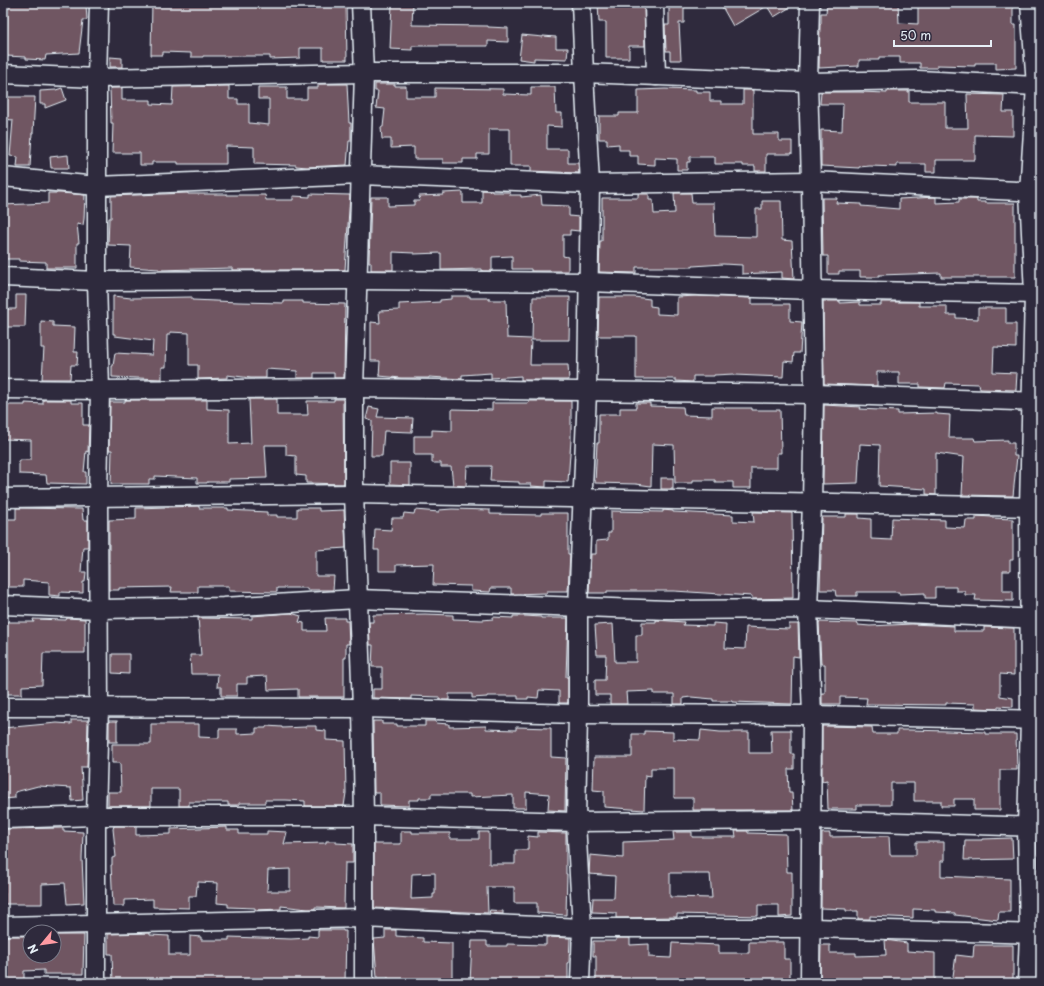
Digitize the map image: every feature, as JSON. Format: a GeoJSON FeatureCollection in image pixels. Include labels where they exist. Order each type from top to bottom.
{"type":"FeatureCollection","features":[{"type":"Feature","properties":{"kind":"street"},"geometry":{"type":"LineString","coordinates":[[96,983],[96,816],[99,707],[98,498],[100,390],[97,281],[97,78],[99,3]]}},
{"type":"Feature","properties":{"kind":"street"},"geometry":{"type":"LineString","coordinates":[[361,3],[364,73],[354,388],[354,494],[362,708],[364,816],[364,983]]}},
{"type":"Feature","properties":{"kind":"street"},"geometry":{"type":"LineString","coordinates":[[580,983],[582,928],[576,822],[578,608],[587,392],[590,184],[582,3]]}},
{"type":"Feature","properties":{"kind":"street"},"geometry":{"type":"LineString","coordinates":[[654,3],[656,76]]}},
{"type":"Feature","properties":{"kind":"street"},"geometry":{"type":"LineString","coordinates":[[810,3],[808,82],[814,394],[808,609],[812,715],[812,928],[810,983]]}},
{"type":"Feature","properties":{"kind":"street"},"geometry":{"type":"LineString","coordinates":[[1027,983],[1035,934],[1035,507],[1037,294],[1035,192],[1038,85],[1030,3]]}},
{"type":"Feature","properties":{"kind":"street"},"geometry":{"type":"LineString","coordinates":[[3,74],[97,78],[364,73],[584,73],[808,82],[918,80],[1038,85]]}},
{"type":"Feature","properties":{"kind":"street"},"geometry":{"type":"LineString","coordinates":[[3,177],[97,186],[360,175],[590,184],[811,181],[1035,192]]}},
{"type":"Feature","properties":{"kind":"street"},"geometry":{"type":"LineString","coordinates":[[3,277],[97,281],[357,280],[588,282],[812,290],[1037,294]]}},
{"type":"Feature","properties":{"kind":"street"},"geometry":{"type":"LineString","coordinates":[[3,390],[354,388],[814,394],[1036,402]]}},
{"type":"Feature","properties":{"kind":"street"},"geometry":{"type":"LineString","coordinates":[[3,498],[354,494],[1035,507]]}},
{"type":"Feature","properties":{"kind":"street"},"geometry":{"type":"LineString","coordinates":[[3,606],[99,609],[223,607],[357,600],[669,610],[808,609],[1036,619]]}},
{"type":"Feature","properties":{"kind":"street"},"geometry":{"type":"LineString","coordinates":[[3,707],[362,708],[578,714],[812,715],[1036,720]]}},
{"type":"Feature","properties":{"kind":"street"},"geometry":{"type":"LineString","coordinates":[[3,819],[96,816],[364,816],[576,822],[811,820],[1034,827]]}},
{"type":"Feature","properties":{"kind":"street"},"geometry":{"type":"LineString","coordinates":[[3,926],[363,918],[582,928],[812,928],[1035,934]]}},
{"type":"Feature","properties":{"kind":"building"},"geometry":{"type":"Polygon","coordinates":[[[8,3],[59,3],[58,5],[86,4],[87,20],[83,20],[79,53],[46,55],[45,60],[6,56],[8,3]]]}},
{"type":"Feature","properties":{"kind":"building"},"geometry":{"type":"Polygon","coordinates":[[[152,3],[346,3],[347,60],[323,60],[323,48],[300,48],[300,58],[270,59],[270,56],[191,57],[191,53],[163,52],[163,55],[151,55],[152,3]]]}},
{"type":"Feature","properties":{"kind":"building"},"geometry":{"type":"Polygon","coordinates":[[[392,3],[413,3],[412,25],[488,26],[508,28],[508,42],[488,41],[488,46],[412,46],[412,50],[390,49],[392,3]]]}},
{"type":"Feature","properties":{"kind":"building"},"geometry":{"type":"Polygon","coordinates":[[[598,3],[644,3],[645,46],[629,46],[629,58],[606,58],[606,22],[599,22],[598,3]]]}},
{"type":"Feature","properties":{"kind":"building"},"geometry":{"type":"Polygon","coordinates":[[[669,3],[684,3],[684,23],[679,23],[681,60],[670,60],[670,51],[666,51],[665,25],[669,25],[669,3]]]}},
{"type":"Feature","properties":{"kind":"building"},"geometry":{"type":"Polygon","coordinates":[[[720,3],[797,3],[774,17],[767,6],[733,26],[720,3]]]}},
{"type":"Feature","properties":{"kind":"building"},"geometry":{"type":"Polygon","coordinates":[[[827,3],[898,3],[899,23],[918,24],[918,3],[1011,3],[1011,6],[1013,6],[1013,25],[1016,25],[1016,68],[996,69],[996,63],[975,63],[975,66],[937,65],[937,68],[920,68],[920,63],[900,63],[900,57],[879,57],[879,60],[859,60],[859,66],[819,68],[821,13],[826,13],[827,3]]]}},
{"type":"Feature","properties":{"kind":"building"},"geometry":{"type":"Polygon","coordinates":[[[522,35],[556,37],[556,48],[568,48],[567,59],[534,58],[534,61],[519,59],[522,35]]]}},
{"type":"Feature","properties":{"kind":"building"},"geometry":{"type":"Polygon","coordinates":[[[110,57],[122,58],[122,67],[110,67],[110,57]]]}},
{"type":"Feature","properties":{"kind":"building"},"geometry":{"type":"Polygon","coordinates":[[[318,84],[347,84],[349,123],[351,123],[351,141],[349,141],[347,165],[307,167],[296,165],[254,164],[254,147],[226,146],[226,164],[178,164],[178,162],[152,162],[152,165],[140,165],[140,153],[112,153],[113,123],[111,123],[110,88],[122,88],[122,100],[151,100],[151,104],[172,105],[173,87],[229,86],[229,99],[238,99],[238,104],[249,104],[249,123],[269,125],[269,99],[258,99],[258,87],[287,87],[287,99],[307,99],[307,88],[318,88],[318,84]]]}},
{"type":"Feature","properties":{"kind":"building"},"geometry":{"type":"Polygon","coordinates":[[[375,84],[395,84],[395,86],[406,86],[406,97],[435,97],[435,88],[503,89],[503,94],[531,95],[531,87],[555,87],[556,113],[562,113],[562,127],[547,126],[547,149],[568,149],[568,163],[578,163],[579,173],[531,171],[531,166],[510,166],[510,129],[489,129],[489,154],[477,154],[477,159],[463,159],[463,163],[443,163],[443,159],[414,159],[414,147],[391,148],[391,139],[382,139],[381,127],[383,127],[385,109],[376,108],[378,91],[375,91],[375,84]]]}},
{"type":"Feature","properties":{"kind":"building"},"geometry":{"type":"Polygon","coordinates":[[[62,88],[66,100],[45,108],[45,104],[40,104],[40,91],[62,88]]]}},
{"type":"Feature","properties":{"kind":"building"},"geometry":{"type":"Polygon","coordinates":[[[665,89],[710,92],[710,101],[721,101],[721,104],[743,104],[743,90],[753,90],[753,134],[779,134],[779,141],[792,141],[792,154],[766,154],[766,171],[755,171],[755,166],[743,166],[743,164],[715,164],[715,157],[690,157],[690,162],[687,162],[687,170],[677,170],[677,159],[655,158],[655,165],[638,164],[638,156],[629,156],[629,150],[619,150],[619,144],[607,145],[607,139],[599,139],[599,116],[619,116],[619,113],[638,113],[638,90],[665,89]]]}},
{"type":"Feature","properties":{"kind":"building"},"geometry":{"type":"Polygon","coordinates":[[[887,91],[909,91],[909,102],[945,102],[945,128],[968,128],[967,94],[1004,95],[1003,112],[1013,112],[1013,136],[975,135],[975,160],[936,160],[936,172],[926,172],[926,164],[897,164],[897,167],[870,166],[859,168],[821,166],[821,130],[842,131],[843,104],[820,104],[821,92],[887,93],[887,91]]]}},
{"type":"Feature","properties":{"kind":"building"},"geometry":{"type":"Polygon","coordinates":[[[3,97],[35,97],[30,167],[17,167],[18,157],[10,156],[13,120],[3,119],[3,97]]]}},
{"type":"Feature","properties":{"kind":"building"},"geometry":{"type":"Polygon","coordinates":[[[68,155],[69,168],[51,168],[50,157],[68,155]]]}},
{"type":"Feature","properties":{"kind":"building"},"geometry":{"type":"Polygon","coordinates":[[[482,190],[492,192],[510,192],[510,195],[521,195],[521,197],[541,195],[542,205],[569,206],[569,216],[579,217],[579,231],[570,230],[570,235],[563,235],[563,256],[568,257],[568,271],[531,271],[531,269],[512,269],[512,256],[492,257],[492,271],[482,271],[482,269],[441,270],[441,253],[414,254],[393,252],[393,270],[371,270],[371,262],[369,262],[371,197],[388,197],[388,206],[414,205],[414,201],[420,201],[419,196],[463,192],[463,203],[482,203],[482,190]]]}},
{"type":"Feature","properties":{"kind":"building"},"geometry":{"type":"Polygon","coordinates":[[[48,193],[85,195],[83,225],[77,224],[79,243],[77,243],[77,268],[46,268],[46,262],[3,259],[3,205],[48,203],[48,193]]]}},
{"type":"Feature","properties":{"kind":"building"},"geometry":{"type":"Polygon","coordinates":[[[188,193],[265,195],[266,200],[293,200],[293,196],[310,197],[310,194],[350,195],[345,270],[232,270],[232,268],[159,270],[130,267],[131,246],[108,245],[109,218],[111,218],[111,196],[188,193]]]}},
{"type":"Feature","properties":{"kind":"building"},"geometry":{"type":"Polygon","coordinates":[[[674,193],[691,193],[692,203],[714,203],[715,236],[756,237],[756,209],[762,209],[762,201],[781,201],[782,240],[792,241],[794,279],[782,278],[782,272],[742,274],[742,265],[723,264],[693,267],[636,267],[636,273],[599,272],[600,241],[602,241],[602,198],[638,198],[638,194],[649,194],[649,200],[653,200],[654,214],[675,213],[674,193]]]}},
{"type":"Feature","properties":{"kind":"building"},"geometry":{"type":"Polygon","coordinates":[[[936,197],[936,203],[959,202],[959,199],[977,199],[977,202],[985,203],[1015,203],[1015,277],[941,277],[941,273],[860,277],[860,271],[839,271],[839,274],[828,274],[828,256],[823,256],[822,198],[837,198],[836,203],[861,204],[861,206],[899,209],[899,199],[936,197]]]}},
{"type":"Feature","properties":{"kind":"building"},"geometry":{"type":"Polygon","coordinates":[[[16,295],[26,295],[25,327],[7,327],[7,309],[16,309],[16,295]]]}},
{"type":"Feature","properties":{"kind":"building"},"geometry":{"type":"Polygon","coordinates":[[[113,296],[131,298],[192,297],[192,300],[284,303],[284,301],[303,301],[303,303],[345,304],[344,378],[334,378],[334,373],[314,373],[314,378],[297,378],[297,371],[266,369],[266,378],[227,375],[227,378],[198,379],[198,365],[189,365],[189,333],[170,332],[170,335],[167,335],[166,367],[162,367],[162,379],[112,377],[112,366],[115,353],[152,355],[153,341],[115,336],[115,334],[113,334],[113,296]]]}},
{"type":"Feature","properties":{"kind":"building"},"geometry":{"type":"Polygon","coordinates":[[[451,296],[470,296],[470,298],[506,300],[507,338],[531,339],[530,365],[568,365],[569,380],[521,380],[521,376],[491,378],[491,373],[462,375],[462,379],[429,377],[401,378],[379,376],[380,361],[371,361],[371,322],[380,323],[379,311],[399,310],[399,304],[440,302],[440,300],[451,299],[451,296]]]}},
{"type":"Feature","properties":{"kind":"building"},"geometry":{"type":"Polygon","coordinates":[[[696,296],[752,298],[752,304],[790,304],[790,321],[802,322],[800,353],[794,353],[793,362],[784,361],[783,377],[734,374],[693,376],[693,382],[676,381],[676,379],[636,379],[636,336],[598,336],[599,297],[634,297],[650,299],[650,306],[657,307],[657,314],[677,315],[677,297],[696,296]]]}},
{"type":"Feature","properties":{"kind":"building"},"geometry":{"type":"Polygon","coordinates":[[[533,297],[570,297],[569,340],[532,340],[533,297]]]}},
{"type":"Feature","properties":{"kind":"building"},"geometry":{"type":"Polygon","coordinates":[[[823,301],[840,301],[840,303],[860,302],[860,305],[881,305],[881,302],[919,302],[919,306],[947,306],[947,315],[956,315],[956,318],[978,319],[978,308],[1006,308],[1006,324],[1016,324],[1016,348],[994,347],[993,372],[1017,373],[1016,390],[980,389],[979,384],[946,383],[945,388],[920,387],[920,384],[899,384],[899,372],[877,372],[877,386],[824,384],[823,301]]]}},
{"type":"Feature","properties":{"kind":"building"},"geometry":{"type":"Polygon","coordinates":[[[41,321],[53,322],[53,326],[75,327],[74,352],[78,352],[77,365],[71,365],[70,379],[42,379],[44,348],[41,348],[41,321]]]}},
{"type":"Feature","properties":{"kind":"building"},"geometry":{"type":"Polygon","coordinates":[[[249,399],[277,399],[277,415],[308,415],[307,401],[334,401],[334,399],[343,399],[344,484],[306,483],[306,476],[296,475],[296,456],[286,455],[286,445],[265,445],[267,478],[229,479],[229,482],[197,483],[197,478],[155,476],[155,479],[149,479],[149,484],[111,484],[112,450],[109,450],[110,402],[125,402],[125,400],[207,400],[207,409],[229,410],[229,444],[251,443],[249,399]]]}},
{"type":"Feature","properties":{"kind":"building"},"geometry":{"type":"Polygon","coordinates":[[[43,400],[71,400],[71,403],[83,403],[83,425],[89,425],[88,452],[86,451],[84,472],[86,472],[86,484],[47,483],[46,475],[19,474],[19,460],[31,460],[31,440],[3,439],[3,405],[25,405],[25,403],[43,404],[43,400]]]}},
{"type":"Feature","properties":{"kind":"building"},"geometry":{"type":"Polygon","coordinates":[[[529,401],[571,401],[571,440],[568,482],[546,481],[546,487],[531,486],[531,484],[519,484],[519,482],[490,481],[491,466],[467,466],[466,486],[453,485],[451,467],[441,467],[441,463],[432,463],[432,455],[414,455],[414,436],[432,436],[432,430],[452,431],[452,409],[492,410],[492,403],[529,403],[529,401]]]}},
{"type":"Feature","properties":{"kind":"building"},"geometry":{"type":"Polygon","coordinates":[[[636,403],[650,403],[650,406],[683,407],[684,415],[712,416],[712,407],[752,408],[752,410],[780,410],[781,453],[777,453],[777,468],[751,468],[751,488],[733,488],[733,482],[715,482],[715,480],[693,480],[693,483],[675,483],[674,445],[652,444],[651,486],[595,483],[597,443],[599,443],[599,414],[620,414],[620,408],[636,408],[636,403]]]}},
{"type":"Feature","properties":{"kind":"building"},"geometry":{"type":"Polygon","coordinates":[[[824,405],[898,411],[898,414],[937,413],[950,415],[949,438],[974,438],[975,441],[1008,440],[1008,443],[1014,443],[1014,456],[1017,456],[1013,496],[962,495],[964,457],[936,453],[936,495],[926,494],[926,489],[879,486],[880,445],[860,444],[858,483],[823,484],[824,405]]]}},
{"type":"Feature","properties":{"kind":"building"},"geometry":{"type":"Polygon","coordinates":[[[369,407],[379,409],[377,417],[413,418],[412,432],[384,431],[382,456],[371,456],[372,421],[366,419],[369,407]]]}},
{"type":"Feature","properties":{"kind":"building"},"geometry":{"type":"Polygon","coordinates":[[[390,463],[410,463],[410,485],[390,484],[390,463]]]}},
{"type":"Feature","properties":{"kind":"building"},"geometry":{"type":"Polygon","coordinates":[[[661,478],[673,478],[673,489],[661,489],[661,478]]]}},
{"type":"Feature","properties":{"kind":"building"},"geometry":{"type":"Polygon","coordinates":[[[199,506],[199,508],[228,508],[228,510],[267,512],[267,515],[277,515],[277,517],[297,517],[297,508],[319,508],[319,511],[344,510],[346,548],[316,550],[316,576],[334,576],[333,590],[277,588],[277,592],[229,591],[229,586],[198,586],[198,592],[171,592],[172,587],[119,588],[119,590],[109,590],[109,520],[136,519],[136,508],[199,506]]]}},
{"type":"Feature","properties":{"kind":"building"},"geometry":{"type":"Polygon","coordinates":[[[16,508],[82,509],[83,520],[88,520],[88,547],[83,547],[81,572],[86,572],[85,582],[83,582],[83,593],[60,592],[60,596],[49,595],[49,582],[23,580],[23,587],[6,587],[6,585],[3,585],[3,545],[6,545],[6,519],[16,519],[16,508]]]}},
{"type":"Feature","properties":{"kind":"building"},"geometry":{"type":"Polygon","coordinates":[[[415,510],[439,512],[439,510],[490,510],[490,514],[541,515],[541,513],[568,513],[568,554],[570,554],[568,591],[511,594],[511,588],[491,588],[490,592],[471,591],[471,586],[433,585],[434,564],[396,565],[396,571],[379,571],[379,550],[374,550],[375,529],[391,530],[392,518],[403,518],[404,513],[414,514],[415,510]]]}},
{"type":"Feature","properties":{"kind":"building"},"geometry":{"type":"Polygon","coordinates":[[[663,510],[673,512],[733,515],[733,521],[754,522],[753,512],[792,513],[793,598],[752,599],[752,596],[674,591],[607,591],[607,593],[589,593],[591,554],[596,554],[596,541],[608,540],[608,533],[611,533],[611,511],[663,512],[663,510]]]}},
{"type":"Feature","properties":{"kind":"building"},"geometry":{"type":"Polygon","coordinates":[[[846,514],[859,514],[859,518],[871,519],[871,539],[891,540],[892,518],[945,520],[945,527],[965,528],[966,520],[976,520],[976,516],[1013,519],[1013,560],[1010,560],[1010,571],[1003,571],[1003,591],[1013,591],[1013,601],[975,600],[976,595],[965,595],[965,591],[956,591],[956,587],[935,587],[935,598],[925,598],[925,593],[899,594],[899,592],[857,592],[857,596],[836,596],[835,590],[820,590],[822,517],[846,517],[846,514]]]}},
{"type":"Feature","properties":{"kind":"building"},"geometry":{"type":"Polygon","coordinates":[[[291,613],[301,616],[299,622],[304,623],[304,631],[326,631],[325,618],[345,618],[345,621],[348,621],[349,644],[346,644],[346,658],[344,658],[344,697],[298,697],[298,689],[268,690],[267,676],[247,677],[247,684],[237,684],[237,696],[221,696],[221,687],[217,687],[218,674],[191,674],[190,655],[201,655],[198,618],[252,619],[252,616],[291,613]]]}},
{"type":"Feature","properties":{"kind":"building"},"geometry":{"type":"Polygon","coordinates":[[[373,615],[453,615],[453,619],[482,620],[493,619],[493,617],[513,618],[513,616],[568,618],[566,677],[568,677],[568,703],[559,703],[559,691],[539,690],[538,698],[528,697],[528,699],[518,699],[518,696],[487,696],[472,698],[472,694],[449,694],[449,700],[439,700],[439,697],[411,696],[411,699],[373,698],[373,689],[382,689],[382,667],[372,667],[373,645],[370,645],[369,622],[373,622],[373,615]]]}},
{"type":"Feature","properties":{"kind":"building"},"geometry":{"type":"Polygon","coordinates":[[[67,618],[85,619],[85,653],[43,653],[42,685],[22,686],[22,694],[3,694],[3,622],[34,622],[33,619],[66,620],[67,618]]]}},
{"type":"Feature","properties":{"kind":"building"},"geometry":{"type":"Polygon","coordinates":[[[656,620],[684,622],[683,625],[713,626],[713,623],[726,624],[725,648],[745,649],[746,627],[789,629],[789,624],[798,624],[799,657],[793,656],[792,704],[713,701],[713,699],[691,697],[683,698],[683,704],[674,704],[674,694],[654,694],[654,691],[626,692],[627,704],[610,704],[610,695],[595,695],[595,680],[605,680],[606,655],[597,655],[595,625],[613,624],[615,662],[636,662],[636,635],[642,635],[642,622],[656,622],[656,620]]]}},
{"type":"Feature","properties":{"kind":"building"},"geometry":{"type":"Polygon","coordinates":[[[819,622],[858,623],[858,625],[870,626],[912,624],[954,626],[954,631],[984,631],[984,627],[1014,628],[1014,675],[1000,674],[1000,696],[1013,698],[1013,707],[998,706],[998,709],[975,708],[975,704],[946,703],[946,705],[866,704],[867,698],[840,697],[840,704],[822,704],[822,693],[825,693],[825,664],[821,664],[819,622]]]}},
{"type":"Feature","properties":{"kind":"building"},"geometry":{"type":"Polygon","coordinates":[[[112,654],[129,654],[129,674],[112,673],[112,654]]]}},
{"type":"Feature","properties":{"kind":"building"},"geometry":{"type":"Polygon","coordinates":[[[71,720],[88,720],[87,767],[81,767],[83,800],[72,801],[71,788],[38,786],[15,792],[15,798],[3,799],[3,728],[57,723],[71,724],[71,720]]]}},
{"type":"Feature","properties":{"kind":"building"},"geometry":{"type":"Polygon","coordinates":[[[109,721],[117,721],[117,742],[109,742],[109,721]]]}},
{"type":"Feature","properties":{"kind":"building"},"geometry":{"type":"Polygon","coordinates":[[[373,721],[382,721],[382,724],[397,724],[397,726],[425,726],[425,721],[436,721],[436,723],[449,724],[449,727],[486,726],[486,729],[516,730],[516,727],[551,728],[551,757],[566,758],[565,811],[548,810],[549,794],[526,792],[526,808],[513,808],[513,795],[470,797],[470,794],[431,794],[431,798],[409,800],[409,806],[380,805],[380,793],[374,793],[373,721]]]}},
{"type":"Feature","properties":{"kind":"building"},"geometry":{"type":"Polygon","coordinates":[[[151,724],[199,724],[199,737],[219,738],[219,729],[237,729],[237,734],[256,733],[256,728],[266,728],[266,726],[282,728],[316,726],[316,730],[326,731],[326,740],[345,741],[346,793],[344,806],[305,806],[305,801],[265,800],[265,803],[239,803],[239,805],[228,805],[228,802],[189,802],[189,806],[179,806],[179,789],[151,789],[151,806],[108,806],[108,792],[121,792],[120,763],[112,763],[112,744],[151,744],[151,724]]]}},
{"type":"Feature","properties":{"kind":"building"},"geometry":{"type":"Polygon","coordinates":[[[822,726],[872,727],[873,734],[897,734],[897,730],[910,730],[1016,734],[1017,770],[1000,770],[1000,810],[974,810],[974,799],[954,799],[954,806],[941,806],[941,801],[914,801],[914,783],[891,783],[891,805],[857,805],[857,809],[828,809],[827,780],[822,781],[822,726]]]}},
{"type":"Feature","properties":{"kind":"building"},"geometry":{"type":"Polygon","coordinates":[[[701,730],[720,732],[749,732],[749,753],[772,753],[771,730],[791,730],[791,754],[794,754],[794,769],[788,769],[789,793],[792,793],[793,810],[693,810],[693,798],[674,798],[674,768],[651,768],[651,776],[645,775],[644,810],[604,807],[604,791],[593,790],[594,757],[632,757],[632,734],[644,734],[644,731],[673,732],[673,739],[700,740],[701,730]]]}},
{"type":"Feature","properties":{"kind":"building"},"geometry":{"type":"Polygon","coordinates":[[[114,826],[136,826],[136,835],[171,834],[171,829],[227,827],[227,830],[239,830],[239,834],[267,834],[267,831],[287,832],[284,844],[326,843],[326,841],[336,841],[336,843],[353,844],[353,863],[345,863],[344,908],[315,907],[315,909],[308,909],[281,906],[281,909],[255,910],[255,908],[228,907],[228,904],[217,903],[218,883],[198,882],[196,896],[189,896],[189,908],[153,907],[153,899],[124,900],[124,906],[113,906],[111,865],[112,858],[116,857],[114,826]],[[290,869],[268,870],[267,891],[290,891],[290,869]]]}},
{"type":"Feature","properties":{"kind":"building"},"geometry":{"type":"Polygon","coordinates":[[[63,828],[63,831],[83,832],[82,859],[84,903],[67,904],[65,883],[42,884],[42,904],[5,904],[5,893],[3,893],[3,829],[63,828]]]}},
{"type":"Feature","properties":{"kind":"building"},"geometry":{"type":"Polygon","coordinates":[[[401,831],[412,831],[412,833],[450,833],[450,839],[479,839],[479,832],[489,832],[489,864],[515,864],[515,850],[528,850],[528,836],[538,837],[538,832],[566,833],[566,915],[537,913],[537,903],[514,903],[514,887],[487,887],[488,913],[374,908],[374,844],[401,844],[401,831]],[[435,873],[412,874],[411,899],[433,898],[433,894],[435,894],[435,873]]]}},
{"type":"Feature","properties":{"kind":"building"},"geometry":{"type":"Polygon","coordinates":[[[735,831],[748,831],[748,833],[786,834],[787,872],[792,872],[792,916],[779,917],[779,905],[758,905],[758,916],[677,914],[677,917],[616,918],[616,913],[592,912],[593,898],[614,898],[615,876],[589,874],[590,855],[623,858],[623,842],[674,840],[673,832],[692,832],[692,837],[736,837],[735,831]],[[670,873],[670,897],[712,898],[710,874],[670,873]]]}},
{"type":"Feature","properties":{"kind":"building"},"geometry":{"type":"Polygon","coordinates":[[[822,833],[830,833],[830,837],[889,836],[890,855],[916,855],[916,842],[944,842],[944,861],[941,861],[941,876],[1010,879],[1010,912],[999,912],[998,920],[955,915],[955,913],[935,912],[935,910],[913,909],[913,918],[870,916],[870,919],[858,919],[858,911],[821,908],[822,833]]]}},
{"type":"Feature","properties":{"kind":"building"},"geometry":{"type":"Polygon","coordinates":[[[1012,838],[1013,859],[964,860],[965,840],[1012,838]]]}},
{"type":"Feature","properties":{"kind":"building"},"geometry":{"type":"Polygon","coordinates":[[[490,910],[503,911],[503,914],[489,913],[490,910]]]}},
{"type":"Feature","properties":{"kind":"building"},"geometry":{"type":"Polygon","coordinates":[[[318,930],[346,931],[345,983],[113,983],[112,954],[108,954],[108,934],[150,933],[150,935],[169,936],[169,955],[190,955],[190,936],[201,937],[201,940],[229,940],[229,937],[291,939],[308,938],[308,936],[318,937],[318,930]]]}},
{"type":"Feature","properties":{"kind":"building"},"geometry":{"type":"Polygon","coordinates":[[[385,930],[396,930],[396,936],[423,938],[423,942],[452,943],[452,980],[430,979],[430,983],[388,983],[388,977],[377,977],[374,939],[385,938],[385,930]]]}},
{"type":"Feature","properties":{"kind":"building"},"geometry":{"type":"Polygon","coordinates":[[[62,935],[84,935],[83,974],[44,974],[44,970],[24,971],[24,983],[4,983],[3,936],[22,936],[22,964],[62,964],[62,935]]]}},
{"type":"Feature","properties":{"kind":"building"},"geometry":{"type":"Polygon","coordinates":[[[546,937],[570,938],[568,983],[470,983],[472,941],[487,941],[487,946],[507,946],[507,944],[546,945],[546,937]]]}},
{"type":"Feature","properties":{"kind":"building"},"geometry":{"type":"Polygon","coordinates":[[[616,938],[630,938],[630,945],[649,944],[649,957],[671,958],[672,943],[719,945],[719,953],[749,953],[749,942],[784,942],[784,959],[790,959],[790,983],[731,983],[731,981],[672,983],[672,981],[653,981],[653,983],[596,983],[596,956],[593,956],[593,941],[616,941],[616,938]]]}},
{"type":"Feature","properties":{"kind":"building"},"geometry":{"type":"Polygon","coordinates":[[[885,940],[907,943],[907,951],[935,953],[935,983],[820,983],[821,945],[830,945],[830,953],[856,953],[856,956],[886,955],[885,940]]]}},
{"type":"Feature","properties":{"kind":"building"},"geometry":{"type":"Polygon","coordinates":[[[974,945],[1013,945],[1013,983],[952,983],[956,955],[973,957],[974,945]]]}}]}
